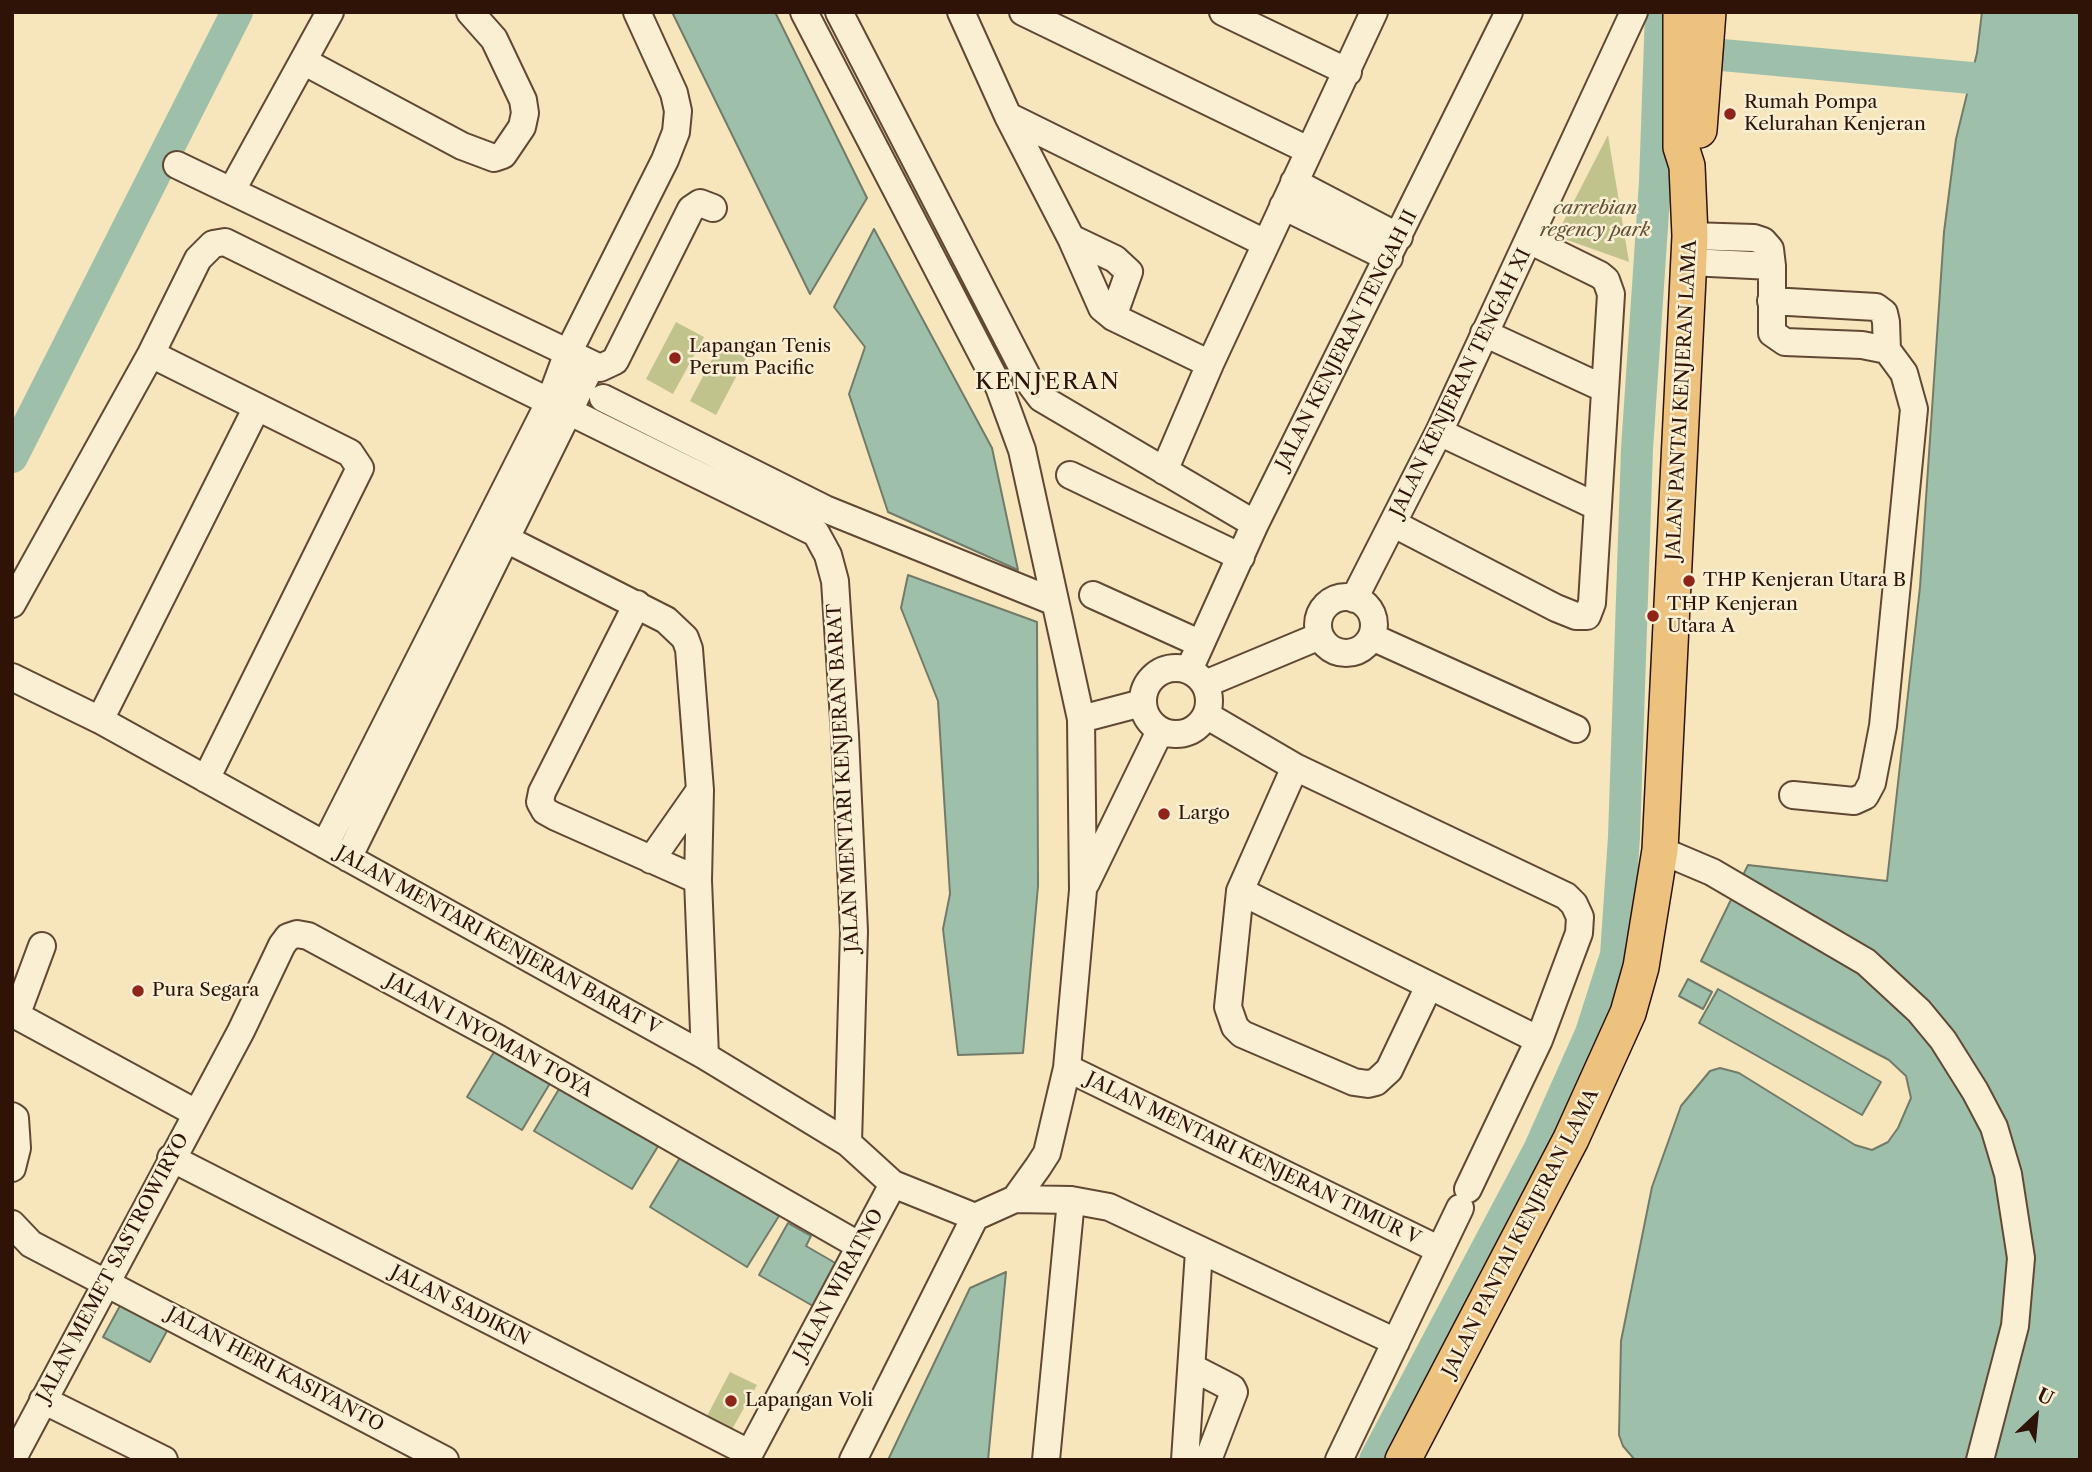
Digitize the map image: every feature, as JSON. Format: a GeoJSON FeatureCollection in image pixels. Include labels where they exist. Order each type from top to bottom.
{"type":"FeatureCollection","features":[{"type":"Feature","properties":{"kind":"main road","name":"JALAN PANTAI KENJERAN LAMA"},"geometry":{"type":"LineString","coordinates":[[1403,1460],[1546,1191],[1603,1074],[1636,990],[1660,850],[1689,249],[1687,166],[1697,148],[1692,75],[1694,18]]}},
{"type":"Feature","properties":{"kind":"street"},"geometry":{"type":"LineString","coordinates":[[232,191],[330,12]]}},
{"type":"Feature","properties":{"kind":"street"},"geometry":{"type":"LineString","coordinates":[[303,61],[462,146],[494,158],[503,155],[522,127],[523,100],[494,40],[470,12]]}},
{"type":"Feature","properties":{"kind":"street"},"geometry":{"type":"LineString","coordinates":[[348,858],[508,540],[561,405],[567,355],[665,160],[676,132],[678,111],[674,93],[637,12]]}},
{"type":"Feature","properties":{"kind":"street"},"geometry":{"type":"LineString","coordinates":[[804,12],[999,387],[1022,450],[1081,719],[1083,890],[1067,1068],[1047,1153],[1015,1199]]}},
{"type":"Feature","properties":{"kind":"street"},"geometry":{"type":"LineString","coordinates":[[839,12],[1032,386],[1053,406],[1255,524]]}},
{"type":"Feature","properties":{"kind":"street"},"geometry":{"type":"LineString","coordinates":[[961,12],[1008,116],[1072,238],[1097,299],[1113,317],[1210,364]]}},
{"type":"Feature","properties":{"kind":"street"},"geometry":{"type":"LineString","coordinates":[[1023,12],[1308,150]]}},
{"type":"Feature","properties":{"kind":"street"},"geometry":{"type":"LineString","coordinates":[[1223,12],[1348,72]]}},
{"type":"Feature","properties":{"kind":"street"},"geometry":{"type":"LineString","coordinates":[[1164,471],[1265,243],[1374,12]]}},
{"type":"Feature","properties":{"kind":"street","name":"JALAN KENJERAN TENGAH II"},"geometry":{"type":"LineString","coordinates":[[1197,677],[1199,643],[1255,524],[1509,12]]}},
{"type":"Feature","properties":{"kind":"street","name":"JALAN KENJERAN TENGAH XI"},"geometry":{"type":"LineString","coordinates":[[1354,599],[1438,432],[1634,12]]}},
{"type":"Feature","properties":{"kind":"street"},"geometry":{"type":"LineString","coordinates":[[1008,116],[1265,243]]}},
{"type":"Feature","properties":{"kind":"street"},"geometry":{"type":"LineString","coordinates":[[177,165],[567,355],[600,368],[615,360],[691,209],[700,203],[713,208]]}},
{"type":"Feature","properties":{"kind":"street"},"geometry":{"type":"LineString","coordinates":[[1288,194],[1394,248]]}},
{"type":"Feature","properties":{"kind":"street"},"geometry":{"type":"LineString","coordinates":[[1072,238],[1115,259],[1129,272],[1130,278],[1113,317]]}},
{"type":"Feature","properties":{"kind":"street"},"geometry":{"type":"LineString","coordinates":[[1394,524],[1556,608],[1576,616],[1587,616],[1592,603],[1611,294],[1606,280],[1529,240]]}},
{"type":"Feature","properties":{"kind":"street"},"geometry":{"type":"LineString","coordinates":[[12,604],[151,354],[198,259],[213,244],[225,242],[561,405],[699,460],[821,521],[1055,602]]}},
{"type":"Feature","properties":{"kind":"street"},"geometry":{"type":"LineString","coordinates":[[1689,249],[1772,266],[1772,333],[1785,342],[1863,345],[1887,351]]}},
{"type":"Feature","properties":{"kind":"street"},"geometry":{"type":"LineString","coordinates":[[1771,301],[1876,307],[1884,313],[1887,351],[1904,373],[1914,410],[1884,726],[1875,771],[1864,796],[1854,801],[1793,795]]}},
{"type":"Feature","properties":{"kind":"street"},"geometry":{"type":"LineString","coordinates":[[1484,333],[1604,387]]}},
{"type":"Feature","properties":{"kind":"street"},"geometry":{"type":"LineString","coordinates":[[151,354],[350,453],[360,468],[357,479],[206,779]]}},
{"type":"Feature","properties":{"kind":"street"},"geometry":{"type":"LineString","coordinates":[[325,845],[561,405],[591,366]]}},
{"type":"Feature","properties":{"kind":"street"},"geometry":{"type":"LineString","coordinates":[[603,398],[699,460]]}},
{"type":"Feature","properties":{"kind":"street"},"geometry":{"type":"LineString","coordinates":[[100,720],[257,407]]}},
{"type":"Feature","properties":{"kind":"street"},"geometry":{"type":"LineString","coordinates":[[1438,432],[1598,506]]}},
{"type":"Feature","properties":{"kind":"street"},"geometry":{"type":"LineString","coordinates":[[1070,475],[1241,557]]}},
{"type":"Feature","properties":{"kind":"street","name":"JALAN MENTARI KENJERAN BARAT"},"geometry":{"type":"LineString","coordinates":[[821,521],[835,581],[853,883],[848,1143]]}},
{"type":"Feature","properties":{"kind":"street"},"geometry":{"type":"LineString","coordinates":[[508,540],[637,604],[678,630],[690,649],[700,790],[698,880],[705,1056]]}},
{"type":"Feature","properties":{"kind":"street"},"geometry":{"type":"LineString","coordinates":[[1093,595],[1199,643]]}},
{"type":"Feature","properties":{"kind":"street"},"geometry":{"type":"LineString","coordinates":[[1336,599],[1354,599],[1363,603],[1373,618],[1372,637],[1359,650],[1341,653],[1325,644],[1320,636],[1318,618],[1322,610],[1336,599]]}},
{"type":"Feature","properties":{"kind":"street"},"geometry":{"type":"LineString","coordinates":[[637,604],[542,792],[541,803],[545,811],[554,816],[698,880]]}},
{"type":"Feature","properties":{"kind":"street"},"geometry":{"type":"LineString","coordinates":[[1197,677],[1320,636]]}},
{"type":"Feature","properties":{"kind":"street"},"geometry":{"type":"LineString","coordinates":[[1372,637],[1576,729]]}},
{"type":"Feature","properties":{"kind":"street"},"geometry":{"type":"LineString","coordinates":[[1177,667],[1197,677],[1209,694],[1206,715],[1192,731],[1170,734],[1160,731],[1145,714],[1142,703],[1143,692],[1156,674],[1177,667]]}},
{"type":"Feature","properties":{"kind":"street","name":"JALAN MENTARI KENJERAN BARAT V"},"geometry":{"type":"LineString","coordinates":[[12,677],[100,720],[705,1056],[848,1143],[893,1184],[975,1217]]}},
{"type":"Feature","properties":{"kind":"street"},"geometry":{"type":"LineString","coordinates":[[1081,719],[1142,703]]}},
{"type":"Feature","properties":{"kind":"street"},"geometry":{"type":"LineString","coordinates":[[1206,715],[1296,767],[1566,896],[1574,904],[1580,917],[1579,933],[1539,1040],[1339,1460]]}},
{"type":"Feature","properties":{"kind":"street"},"geometry":{"type":"LineString","coordinates":[[1083,890],[1160,731]]}},
{"type":"Feature","properties":{"kind":"street"},"geometry":{"type":"LineString","coordinates":[[1296,767],[1240,891],[1228,1007],[1230,1018],[1242,1034],[1353,1083],[1368,1084],[1376,1082],[1388,1070],[1429,986]]}},
{"type":"Feature","properties":{"kind":"street"},"geometry":{"type":"LineString","coordinates":[[651,860],[700,790]]}},
{"type":"Feature","properties":{"kind":"street"},"geometry":{"type":"LineString","coordinates":[[1660,850],[1712,872],[1866,962],[1919,1011],[1943,1040],[1994,1127],[2008,1174],[2021,1258],[2015,1326],[1980,1460]]}},
{"type":"Feature","properties":{"kind":"street"},"geometry":{"type":"LineString","coordinates":[[1240,891],[1539,1040]]}},
{"type":"Feature","properties":{"kind":"street","name":"JALAN I NYOMAN TOYA"},"geometry":{"type":"LineString","coordinates":[[196,1113],[241,1031],[282,945],[288,937],[307,936],[499,1039],[860,1246]]}},
{"type":"Feature","properties":{"kind":"street"},"geometry":{"type":"LineString","coordinates":[[14,1015],[42,946]]}},
{"type":"Feature","properties":{"kind":"street","name":"JALAN MEMET SASTROWIRYO"},"geometry":{"type":"LineString","coordinates":[[12,1460],[196,1113],[14,1015]]}},
{"type":"Feature","properties":{"kind":"street","name":"JALAN MENTARI KENJERAN TIMUR V"},"geometry":{"type":"LineString","coordinates":[[1067,1068],[1440,1250]]}},
{"type":"Feature","properties":{"kind":"street"},"geometry":{"type":"LineString","coordinates":[[12,1116],[15,1118],[18,1148],[12,1168]]}},
{"type":"Feature","properties":{"kind":"street","name":"JALAN SADIKIN"},"geometry":{"type":"LineString","coordinates":[[171,1158],[747,1456]]}},
{"type":"Feature","properties":{"kind":"street","name":"JALAN WIRATNO"},"geometry":{"type":"LineString","coordinates":[[747,1456],[893,1184]]}},
{"type":"Feature","properties":{"kind":"street"},"geometry":{"type":"LineString","coordinates":[[853,1460],[975,1217],[1015,1199],[1071,1200],[1110,1207],[1396,1342]]}},
{"type":"Feature","properties":{"kind":"street"},"geometry":{"type":"LineString","coordinates":[[1046,1460],[1071,1200]]}},
{"type":"Feature","properties":{"kind":"street","name":"JALAN HERI KASIYANTO"},"geometry":{"type":"LineString","coordinates":[[12,1224],[31,1244],[445,1460]]}},
{"type":"Feature","properties":{"kind":"street"},"geometry":{"type":"LineString","coordinates":[[1185,1460],[1199,1251]]}},
{"type":"Feature","properties":{"kind":"street"},"geometry":{"type":"LineString","coordinates":[[1193,1368],[1232,1388],[1234,1392],[1208,1460]]}},
{"type":"Feature","properties":{"kind":"street"},"geometry":{"type":"LineString","coordinates":[[43,1400],[164,1460]]}},
{"type":"Feature","properties":{"kind":"green space","name":"carrebian regency park"},"geometry":{"type":"Polygon","coordinates":[[[1608,135],[1629,262],[1556,236],[1608,135]]]}},
{"type":"Feature","properties":{"kind":"green space","name":"Lapangan Tenis Perum Pacific"},"geometry":{"type":"Polygon","coordinates":[[[676,322],[704,337],[673,394],[646,379],[676,322]]]}},
{"type":"Feature","properties":{"kind":"green space"},"geometry":{"type":"Polygon","coordinates":[[[720,344],[746,358],[716,415],[690,401],[720,344]]]}},
{"type":"Feature","properties":{"kind":"green space","name":"Lapangan Voli"},"geometry":{"type":"Polygon","coordinates":[[[730,1372],[757,1385],[731,1431],[706,1418],[730,1372]]]}},
{"type":"Feature","properties":{"kind":"shaded area"},"geometry":{"type":"Polygon","coordinates":[[[672,12],[775,12],[867,198],[810,294],[672,12]]]}},
{"type":"Feature","properties":{"kind":"shaded area"},"geometry":{"type":"Polygon","coordinates":[[[1982,12],[2080,12],[2080,1460],[1635,1460],[1623,1446],[1619,1435],[1621,1341],[1652,1187],[1681,1106],[1710,1071],[1720,1068],[1739,1073],[1855,1145],[1872,1150],[1888,1142],[1898,1128],[1911,1098],[1906,1076],[1889,1060],[1701,961],[1748,865],[1887,881],[1920,587],[1944,232],[1956,139],[1977,53],[1982,12]]]}},
{"type":"Feature","properties":{"kind":"shaded area"},"geometry":{"type":"Polygon","coordinates":[[[874,229],[992,448],[1018,570],[888,512],[849,394],[865,347],[834,307],[874,229]]]}},
{"type":"Feature","properties":{"kind":"shaded area"},"geometry":{"type":"Polygon","coordinates":[[[908,575],[1037,622],[1038,886],[1023,1053],[958,1055],[943,929],[950,894],[938,701],[901,608],[908,575]]]}},
{"type":"Feature","properties":{"kind":"shaded area"},"geometry":{"type":"Polygon","coordinates":[[[1688,979],[1712,992],[1703,1009],[1679,996],[1688,979]]]}},
{"type":"Feature","properties":{"kind":"shaded area"},"geometry":{"type":"Polygon","coordinates":[[[1718,989],[1881,1082],[1862,1115],[1699,1023],[1718,989]]]}},
{"type":"Feature","properties":{"kind":"shaded area"},"geometry":{"type":"Polygon","coordinates":[[[500,1042],[555,1075],[522,1130],[467,1097],[500,1042]]]}},
{"type":"Feature","properties":{"kind":"shaded area"},"geometry":{"type":"Polygon","coordinates":[[[562,1084],[660,1143],[632,1189],[534,1131],[562,1084]]]}},
{"type":"Feature","properties":{"kind":"shaded area"},"geometry":{"type":"Polygon","coordinates":[[[681,1156],[779,1216],[747,1267],[650,1207],[681,1156]]]}},
{"type":"Feature","properties":{"kind":"shaded area"},"geometry":{"type":"Polygon","coordinates":[[[788,1223],[811,1236],[806,1246],[837,1264],[813,1306],[759,1275],[788,1223]]]}},
{"type":"Feature","properties":{"kind":"shaded area"},"geometry":{"type":"Polygon","coordinates":[[[1006,1272],[988,1460],[888,1460],[970,1288],[1006,1272]]]}},
{"type":"Feature","properties":{"kind":"shaded area"},"geometry":{"type":"Polygon","coordinates":[[[121,1304],[168,1329],[150,1362],[103,1337],[121,1304]]]}},
{"type":"Feature","properties":{"kind":"waterway"},"geometry":{"type":"LineString","coordinates":[[12,457],[237,12]]}},
{"type":"Feature","properties":{"kind":"waterway"},"geometry":{"type":"LineString","coordinates":[[1375,1460],[1539,1150],[1591,1033],[1616,955],[1624,837],[1637,449],[1655,182],[1661,12]]}},
{"type":"Feature","properties":{"kind":"waterway"},"geometry":{"type":"LineString","coordinates":[[1679,51],[1971,78]]}},
{"type":"Feature","properties":{"kind":"place","name":"Rumah Pompa Kelurahan Kenjeran"},"geometry":{"type":"Point","coordinates":[1730,114]}},
{"type":"Feature","properties":{"kind":"place","name":"Lapangan Tenis Perum Pacific"},"geometry":{"type":"Point","coordinates":[675,358]}},
{"type":"Feature","properties":{"kind":"place","name":"THP Kenjeran Utara B"},"geometry":{"type":"Point","coordinates":[1689,581]}},
{"type":"Feature","properties":{"kind":"place","name":"THP Kenjeran Utara A"},"geometry":{"type":"Point","coordinates":[1653,616]}},
{"type":"Feature","properties":{"kind":"place","name":"Largo"},"geometry":{"type":"Point","coordinates":[1164,814]}},
{"type":"Feature","properties":{"kind":"place","name":"Pura Segara"},"geometry":{"type":"Point","coordinates":[138,991]}},
{"type":"Feature","properties":{"kind":"place","name":"Lapangan Voli"},"geometry":{"type":"Point","coordinates":[731,1401]}},
{"type":"Feature","properties":{"kind":"district","name":"KENJERAN"},"geometry":{"type":"Point","coordinates":[1048,382]}}]}
